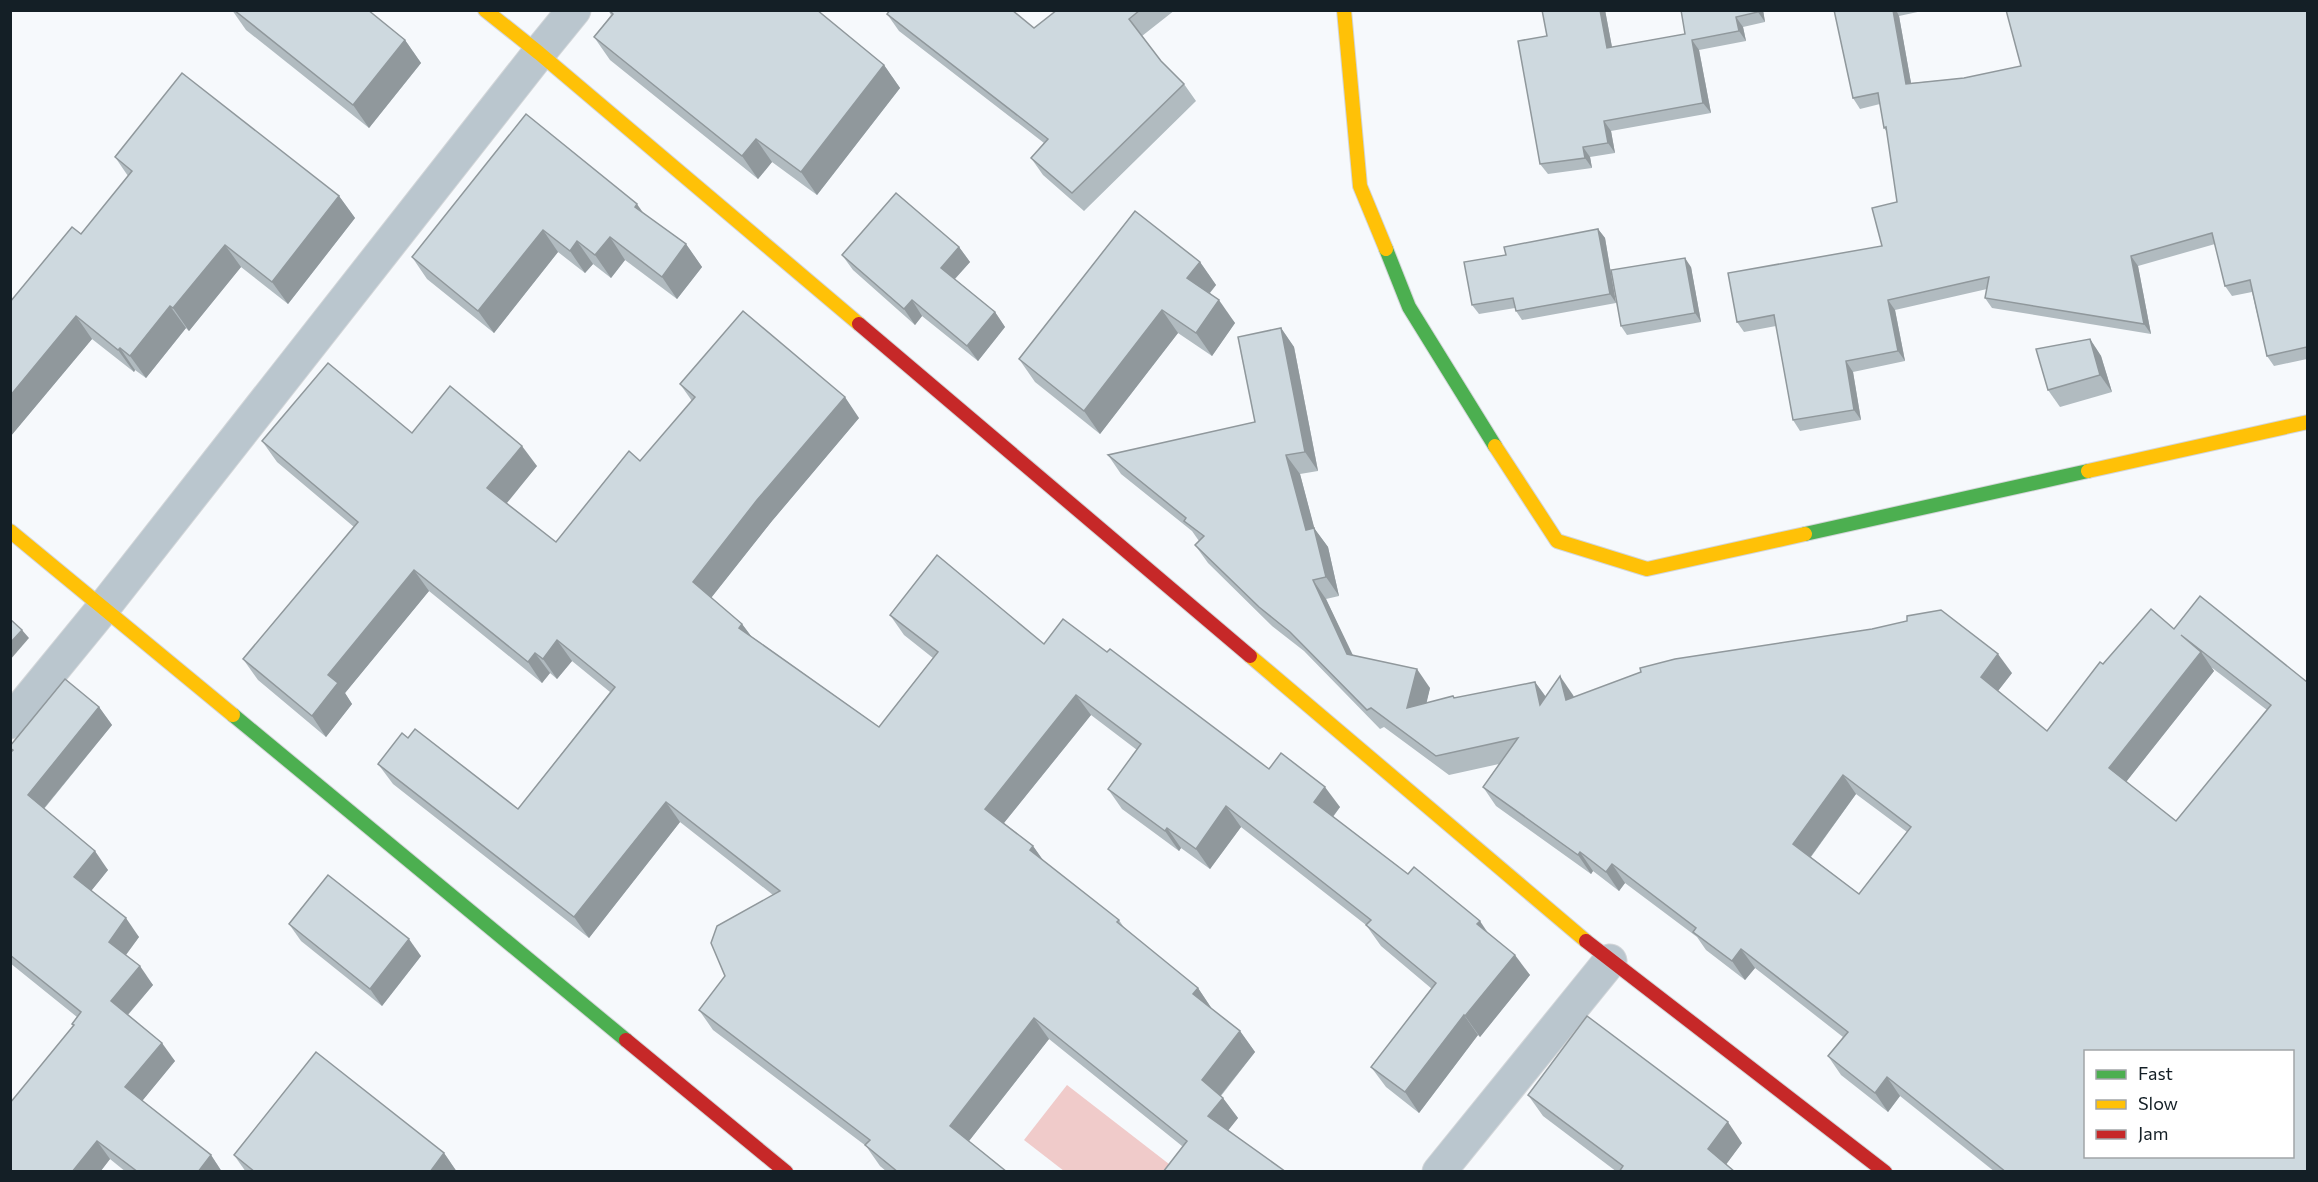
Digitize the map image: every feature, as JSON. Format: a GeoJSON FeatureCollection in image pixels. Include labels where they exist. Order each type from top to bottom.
{"type":"FeatureCollection","features":[{"type":"Feature","properties":{"kind":"street"},"geometry":{"type":"LineString","coordinates":[[485,10],[539,52],[1610,961],[1885,1172]]}},
{"type":"Feature","properties":{"kind":"street"},"geometry":{"type":"LineString","coordinates":[[10,722],[104,607],[574,10]]}},
{"type":"Feature","properties":{"kind":"street"},"geometry":{"type":"LineString","coordinates":[[1344,10],[1360,186],[1409,307],[1557,541],[1647,569],[2307,422]]}},
{"type":"Feature","properties":{"kind":"street"},"geometry":{"type":"LineString","coordinates":[[10,531],[786,1172]]}},
{"type":"Feature","properties":{"kind":"street"},"geometry":{"type":"LineString","coordinates":[[1439,1172],[1610,961]]}},
{"type":"Feature","properties":{"kind":"shaded area"},"geometry":{"type":"Polygon","coordinates":[[[1067,1085],[1178,1171],[1064,1171],[1024,1140],[1067,1085]]]}},
{"type":"Feature","properties":{"kind":"building"},"geometry":{"type":"Polygon","coordinates":[[[234,10],[368,10],[405,40],[353,105],[234,10]]]}},
{"type":"Feature","properties":{"kind":"building"},"geometry":{"type":"Polygon","coordinates":[[[609,10],[817,10],[884,65],[801,172],[756,139],[742,156],[594,37],[613,14],[609,10]]]}},
{"type":"Feature","properties":{"kind":"building"},"geometry":{"type":"Polygon","coordinates":[[[890,10],[1012,10],[1034,28],[1057,10],[1140,10],[1129,19],[1161,61],[1184,84],[1072,193],[1031,158],[1048,139],[887,14],[890,10]]]}},
{"type":"Feature","properties":{"kind":"building"},"geometry":{"type":"Polygon","coordinates":[[[1542,10],[1600,10],[1607,48],[1685,34],[1681,10],[1758,10],[1758,12],[1736,17],[1739,31],[1692,40],[1703,103],[1604,121],[1608,143],[1583,147],[1585,158],[1540,164],[1518,41],[1547,36],[1542,10]]]}},
{"type":"Feature","properties":{"kind":"building"},"geometry":{"type":"Polygon","coordinates":[[[1834,10],[1893,10],[1906,84],[1964,78],[2021,66],[2006,10],[2307,10],[2307,347],[2267,356],[2250,280],[2225,286],[2212,233],[2131,256],[2144,324],[1985,298],[1989,277],[1888,300],[1898,351],[1846,361],[1854,410],[1793,420],[1774,315],[1737,322],[1728,273],[1882,246],[1872,208],[1897,202],[1886,127],[1884,128],[1878,93],[1853,98],[1834,10]]]}},
{"type":"Feature","properties":{"kind":"building"},"geometry":{"type":"Polygon","coordinates":[[[182,73],[339,196],[272,282],[225,245],[173,308],[170,306],[130,356],[120,348],[118,350],[76,316],[10,396],[10,302],[72,227],[81,234],[132,171],[115,157],[182,73]]]}},
{"type":"Feature","properties":{"kind":"building"},"geometry":{"type":"Polygon","coordinates":[[[526,114],[637,204],[635,207],[686,244],[662,277],[610,237],[595,255],[577,241],[570,251],[543,230],[478,311],[412,257],[526,114]]]}},
{"type":"Feature","properties":{"kind":"building"},"geometry":{"type":"Polygon","coordinates":[[[896,193],[959,247],[941,268],[995,312],[967,346],[912,300],[904,309],[842,255],[896,193]]]}},
{"type":"Feature","properties":{"kind":"building"},"geometry":{"type":"Polygon","coordinates":[[[1135,211],[1200,262],[1187,278],[1219,300],[1196,333],[1162,310],[1084,411],[1019,359],[1135,211]]]}},
{"type":"Feature","properties":{"kind":"building"},"geometry":{"type":"Polygon","coordinates":[[[1598,229],[1610,294],[1516,311],[1513,298],[1472,305],[1464,262],[1506,255],[1504,247],[1598,229]]]}},
{"type":"Feature","properties":{"kind":"building"},"geometry":{"type":"Polygon","coordinates":[[[1685,258],[1695,313],[1621,326],[1611,270],[1685,258]]]}},
{"type":"Feature","properties":{"kind":"building"},"geometry":{"type":"Polygon","coordinates":[[[743,311],[845,397],[757,500],[693,582],[742,624],[739,628],[879,727],[938,652],[890,615],[937,555],[1044,644],[1063,619],[1107,652],[1110,649],[1269,769],[1281,753],[1325,787],[1314,802],[1408,874],[1414,867],[1480,921],[1477,924],[1515,955],[1464,1015],[1405,1092],[1371,1067],[1436,983],[1366,925],[1371,920],[1226,806],[1196,849],[1167,828],[1165,831],[1108,789],[1141,744],[1076,695],[985,809],[1033,846],[1030,850],[1119,920],[1117,922],[1198,988],[1193,994],[1240,1031],[1202,1080],[1223,1098],[1208,1116],[1286,1172],[1163,1172],[1187,1141],[1034,1018],[950,1126],[1007,1172],[898,1172],[865,1145],[870,1140],[699,1010],[725,976],[711,943],[717,926],[780,891],[666,802],[574,917],[378,764],[402,733],[408,738],[415,729],[518,809],[615,687],[557,640],[543,659],[535,653],[528,662],[414,570],[328,675],[338,683],[312,716],[243,659],[358,522],[262,441],[328,363],[412,433],[450,386],[522,446],[487,488],[556,542],[629,451],[640,461],[695,397],[680,384],[743,311]]]}},
{"type":"Feature","properties":{"kind":"building"},"geometry":{"type":"Polygon","coordinates":[[[1281,328],[1305,452],[1286,455],[1306,530],[1314,528],[1326,577],[1313,580],[1347,654],[1417,669],[1407,708],[1453,696],[1454,698],[1535,682],[1540,705],[1560,676],[1566,700],[1641,672],[1640,668],[1675,659],[1872,629],[1907,621],[1907,616],[1941,610],[1998,654],[1981,677],[2047,731],[2100,662],[2103,664],[2151,609],[2174,629],[2200,596],[2307,682],[2307,1172],[2006,1172],[1887,1077],[1875,1093],[1828,1056],[1848,1032],[1741,949],[1732,961],[1693,932],[1696,928],[1612,864],[1606,872],[1580,852],[1578,855],[1483,787],[1518,738],[1436,756],[1371,708],[1367,710],[1290,632],[1259,607],[1195,545],[1204,536],[1184,521],[1186,518],[1108,455],[1255,422],[1238,337],[1281,328]],[[2181,635],[2201,652],[2109,768],[2176,821],[2271,705],[2181,635]],[[1843,775],[1793,844],[1859,894],[1911,827],[1843,775]]]}},
{"type":"Feature","properties":{"kind":"building"},"geometry":{"type":"Polygon","coordinates":[[[2090,339],[2100,375],[2048,390],[2036,349],[2090,339]]]}},
{"type":"Feature","properties":{"kind":"building"},"geometry":{"type":"Polygon","coordinates":[[[10,619],[22,630],[10,643],[10,619]]]}},
{"type":"Feature","properties":{"kind":"building"},"geometry":{"type":"Polygon","coordinates":[[[65,679],[99,707],[28,795],[95,851],[74,877],[126,918],[109,942],[140,966],[111,1001],[162,1043],[125,1087],[211,1155],[198,1172],[138,1172],[97,1141],[72,1172],[10,1172],[10,1103],[74,1025],[72,1024],[81,1012],[10,955],[10,753],[13,750],[10,746],[65,679]]]}},
{"type":"Feature","properties":{"kind":"building"},"geometry":{"type":"Polygon","coordinates":[[[328,875],[409,939],[370,989],[289,924],[328,875]]]}},
{"type":"Feature","properties":{"kind":"building"},"geometry":{"type":"Polygon","coordinates":[[[1587,1016],[1728,1122],[1708,1149],[1735,1172],[1619,1172],[1623,1166],[1528,1095],[1587,1016]]]}},
{"type":"Feature","properties":{"kind":"building"},"geometry":{"type":"Polygon","coordinates":[[[316,1052],[444,1153],[430,1172],[255,1172],[234,1155],[316,1052]]]}},
{"type":"Feature","properties":{"kind":"traffic: fast"},"geometry":{"type":"LineString","coordinates":[[1386,249],[1409,307],[1495,446]]}},
{"type":"Feature","properties":{"kind":"traffic: fast"},"geometry":{"type":"LineString","coordinates":[[1805,534],[2088,471]]}},
{"type":"Feature","properties":{"kind":"traffic: fast"},"geometry":{"type":"LineString","coordinates":[[233,715],[626,1040]]}},
{"type":"Feature","properties":{"kind":"traffic: slow"},"geometry":{"type":"LineString","coordinates":[[485,10],[859,324]]}},
{"type":"Feature","properties":{"kind":"traffic: slow"},"geometry":{"type":"LineString","coordinates":[[1344,10],[1360,186],[1386,249]]}},
{"type":"Feature","properties":{"kind":"traffic: slow"},"geometry":{"type":"LineString","coordinates":[[2088,471],[2308,422]]}},
{"type":"Feature","properties":{"kind":"traffic: slow"},"geometry":{"type":"LineString","coordinates":[[1495,446],[1557,541],[1647,569],[1805,534]]}},
{"type":"Feature","properties":{"kind":"traffic: slow"},"geometry":{"type":"LineString","coordinates":[[10,531],[233,715]]}},
{"type":"Feature","properties":{"kind":"traffic: slow"},"geometry":{"type":"LineString","coordinates":[[1250,656],[1586,941]]}},
{"type":"Feature","properties":{"kind":"traffic: jam"},"geometry":{"type":"LineString","coordinates":[[859,324],[1250,656]]}},
{"type":"Feature","properties":{"kind":"traffic: jam"},"geometry":{"type":"LineString","coordinates":[[1586,941],[1885,1172]]}},
{"type":"Feature","properties":{"kind":"traffic: jam"},"geometry":{"type":"LineString","coordinates":[[626,1040],[786,1172]]}}]}
